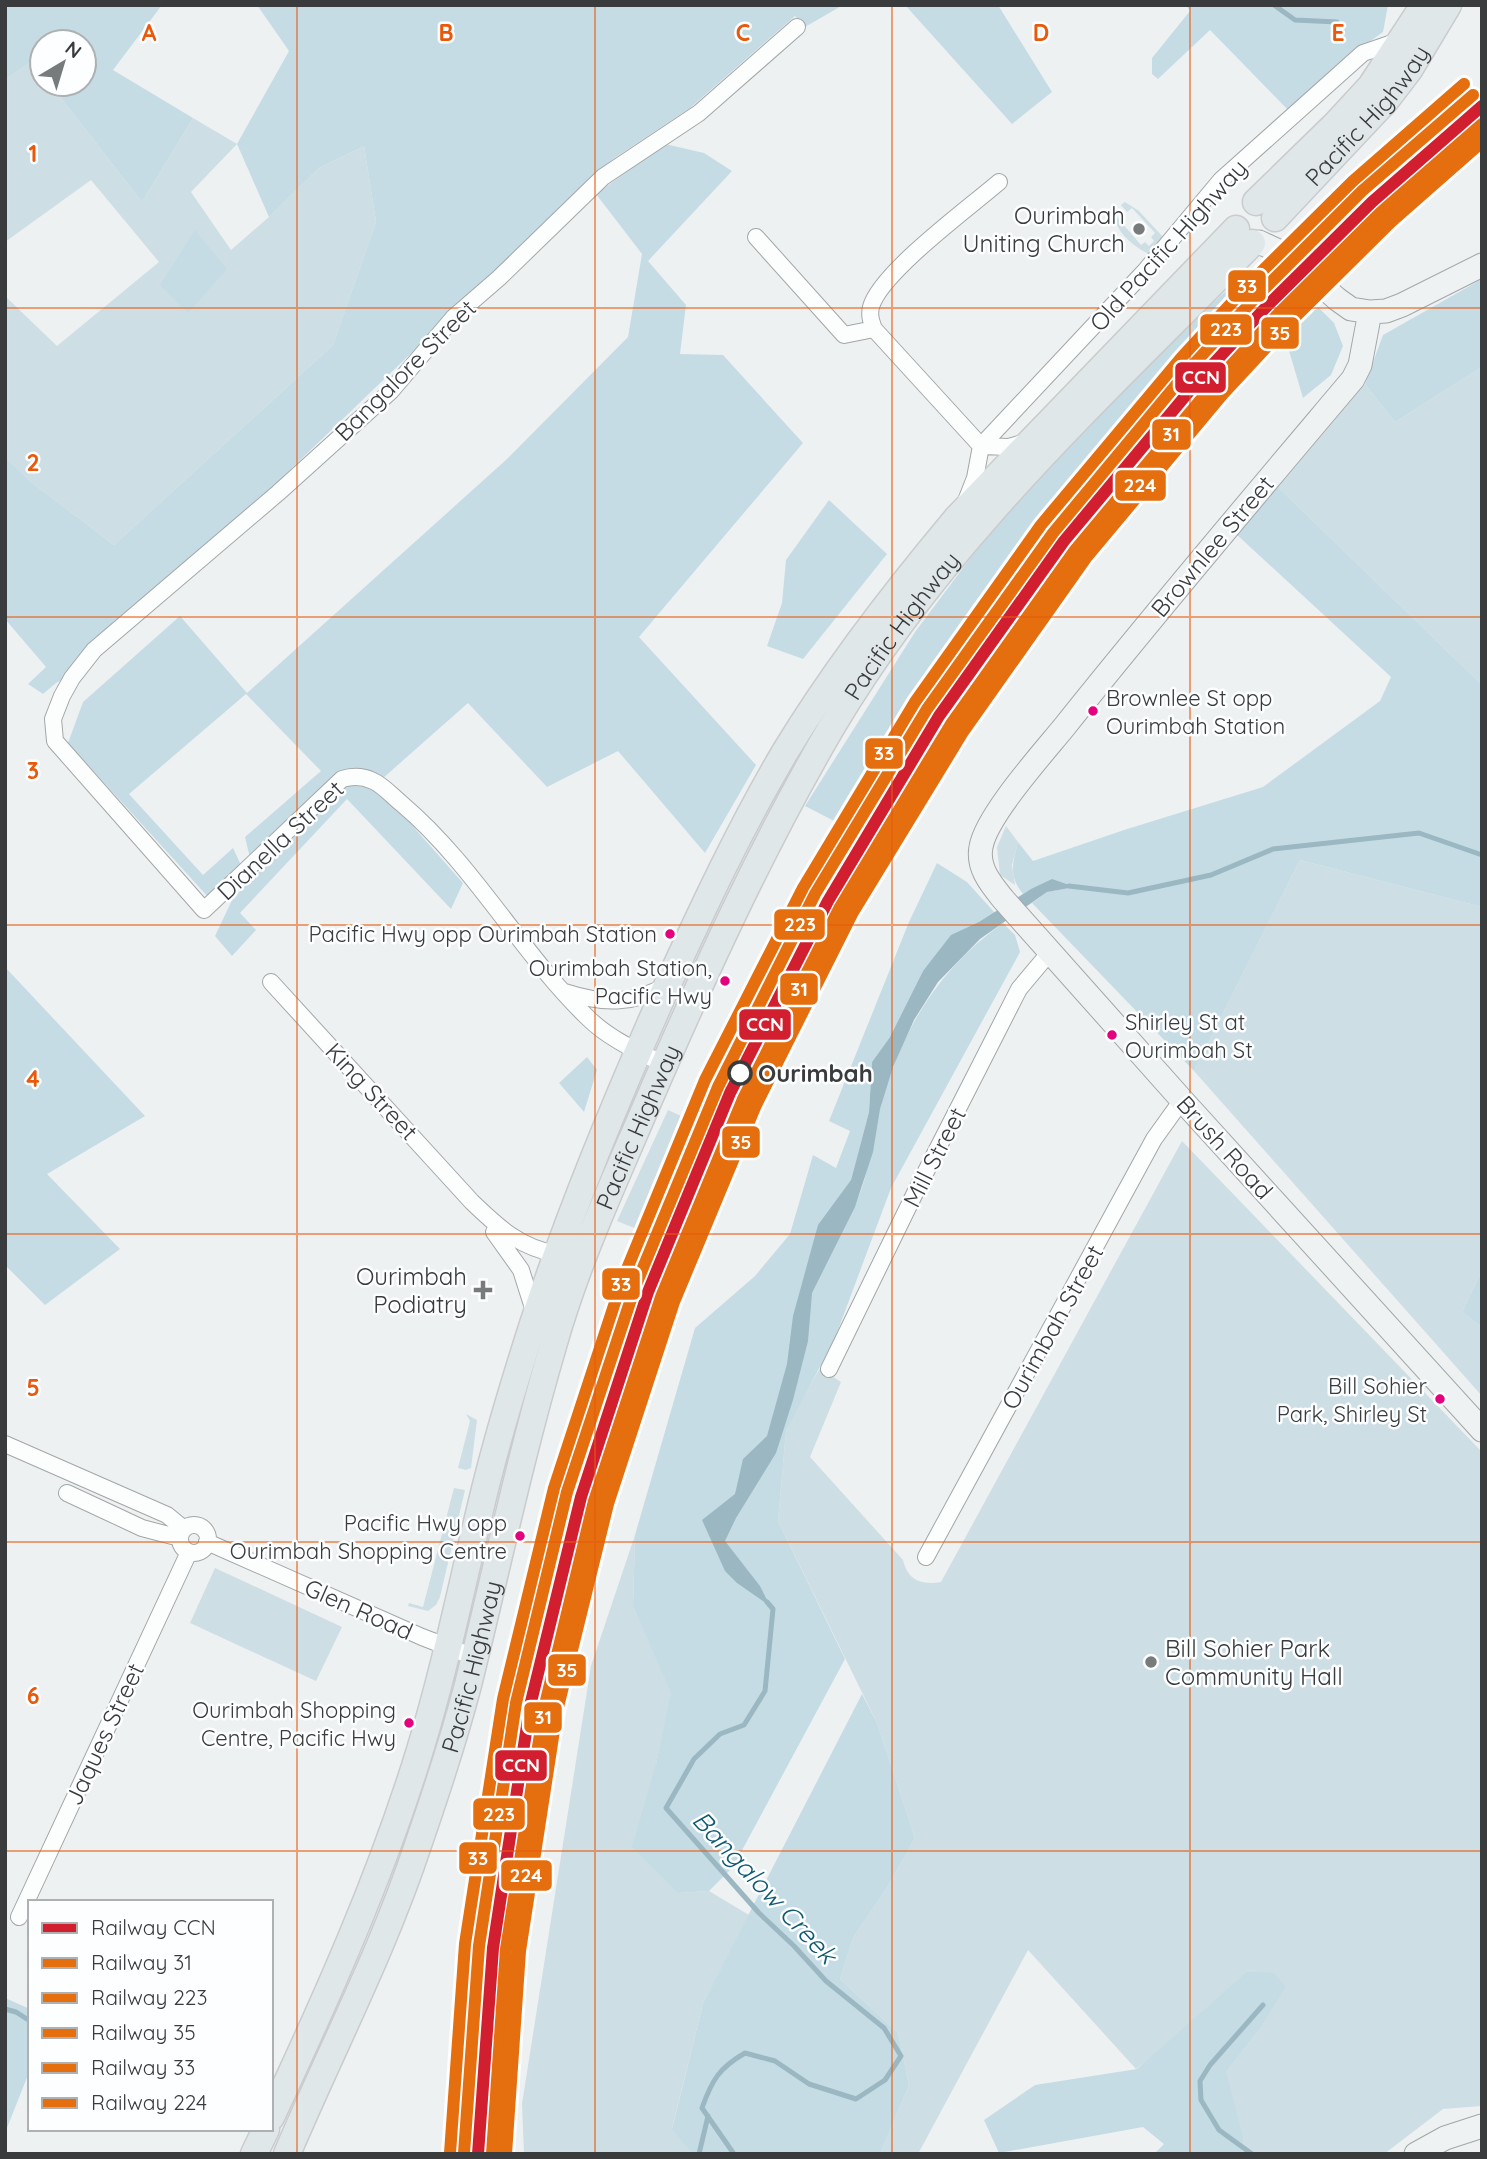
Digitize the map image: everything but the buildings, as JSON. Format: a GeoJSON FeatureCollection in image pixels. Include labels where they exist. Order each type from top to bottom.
{"type":"FeatureCollection","features":[{"type":"Feature","properties":{"kind":"main road","name":"Pacific Highway"},"geometry":{"type":"LineString","coordinates":[[273,2113],[370,1895],[420,1748],[485,1491],[557,1254],[638,1051],[745,823],[786,750],[869,627],[957,518],[1032,440],[1259,227],[1371,86],[1424,5]]}},
{"type":"Feature","properties":{"kind":"main road","name":"Pacific Highway"},"geometry":{"type":"LineString","coordinates":[[287,2154],[368,1972],[416,1850],[440,1780],[553,1346],[590,1238],[664,1064],[747,884],[831,727],[900,626],[957,552],[1029,470],[1259,227],[1386,100],[1409,70],[1448,5]]}},
{"type":"Feature","properties":{"kind":"main road"},"geometry":{"type":"LineString","coordinates":[[254,2154],[265,2131]]}},
{"type":"Feature","properties":{"kind":"street","name":"Bangalore Street"},"geometry":{"type":"LineString","coordinates":[[55,741],[53,719],[62,696],[94,650],[278,493],[391,391],[454,317],[499,278],[603,177],[699,113],[797,27]]}},
{"type":"Feature","properties":{"kind":"street","name":"Old Pacific Highway"},"geometry":{"type":"LineString","coordinates":[[981,446],[1145,271],[1220,180],[1363,53],[1403,39]]}},
{"type":"Feature","properties":{"kind":"street"},"geometry":{"type":"LineString","coordinates":[[999,182],[898,268],[872,304],[871,320],[874,329],[981,446],[1009,447],[1032,440]]}},
{"type":"Feature","properties":{"kind":"street"},"geometry":{"type":"LineString","coordinates":[[1259,227],[1351,309],[1386,311],[1482,265]]}},
{"type":"Feature","properties":{"kind":"street"},"geometry":{"type":"LineString","coordinates":[[756,237],[844,335],[874,329]]}},
{"type":"Feature","properties":{"kind":"street","name":"Brownlee Street"},"geometry":{"type":"LineString","coordinates":[[980,856],[981,846],[990,826],[1024,778],[1178,585],[1353,379],[1360,365],[1370,312]]}},
{"type":"Feature","properties":{"kind":"street"},"geometry":{"type":"LineString","coordinates":[[957,518],[971,490],[981,446]]}},
{"type":"Feature","properties":{"kind":"street","name":"Dianella Street"},"geometry":{"type":"LineString","coordinates":[[55,741],[204,910],[342,779],[352,776],[374,781],[420,819],[563,991]]}},
{"type":"Feature","properties":{"kind":"street","name":"Brush Road"},"geometry":{"type":"LineString","coordinates":[[980,856],[987,878],[1003,899],[1182,1101],[1482,1430]]}},
{"type":"Feature","properties":{"kind":"street","name":"Mill Street"},"geometry":{"type":"LineString","coordinates":[[829,1369],[1019,989],[1050,952]]}},
{"type":"Feature","properties":{"kind":"street","name":"King Street"},"geometry":{"type":"LineString","coordinates":[[271,982],[472,1202],[512,1238],[533,1248],[557,1254]]}},
{"type":"Feature","properties":{"kind":"street"},"geometry":{"type":"LineString","coordinates":[[563,991],[583,998],[613,1002],[638,999],[668,984]]}},
{"type":"Feature","properties":{"kind":"street"},"geometry":{"type":"LineString","coordinates":[[563,991],[601,1029],[664,1064]]}},
{"type":"Feature","properties":{"kind":"street","name":"Ourimbah Street"},"geometry":{"type":"LineString","coordinates":[[926,1557],[1154,1139],[1182,1101]]}},
{"type":"Feature","properties":{"kind":"street","name":"King Street"},"geometry":{"type":"LineString","coordinates":[[472,1202],[522,1270],[535,1320]]}},
{"type":"Feature","properties":{"kind":"street"},"geometry":{"type":"LineString","coordinates":[[5,1444],[167,1515],[185,1540],[199,1552],[207,1542]]}},
{"type":"Feature","properties":{"kind":"street"},"geometry":{"type":"LineString","coordinates":[[67,1493],[142,1528],[185,1540]]}},
{"type":"Feature","properties":{"kind":"street","name":"Glen Road"},"geometry":{"type":"LineString","coordinates":[[185,1540],[192,1525],[200,1527],[206,1533],[207,1542],[447,1648],[474,1657]]}},
{"type":"Feature","properties":{"kind":"street","name":"Jaques Street"},"geometry":{"type":"LineString","coordinates":[[19,1917],[185,1540]]}},
{"type":"Feature","properties":{"kind":"street"},"geometry":{"type":"LineString","coordinates":[[1416,2154],[1445,2138],[1482,2126]]}},
{"type":"Feature","properties":{"kind":"shaded area"},"geometry":{"type":"Polygon","coordinates":[[[5,5],[162,5],[113,70],[193,118],[142,202],[61,98],[98,98],[98,28],[28,28],[28,64],[5,80],[5,5]]]}},
{"type":"Feature","properties":{"kind":"shaded area"},"geometry":{"type":"Polygon","coordinates":[[[257,5],[843,5],[805,27],[795,16],[690,108],[613,159],[83,669],[56,683],[43,694],[28,684],[46,667],[5,619],[5,457],[31,482],[114,545],[333,345],[376,222],[364,146],[319,168],[269,217],[237,144],[289,51],[257,5]]]}},
{"type":"Feature","properties":{"kind":"shaded area"},"geometry":{"type":"Polygon","coordinates":[[[905,5],[998,5],[1052,92],[1012,124],[905,5]]]}},
{"type":"Feature","properties":{"kind":"shaded area"},"geometry":{"type":"Polygon","coordinates":[[[1186,5],[1388,5],[1383,32],[1358,50],[1291,113],[1210,30],[1158,79],[1152,74],[1152,58],[1190,11],[1186,5]]]}},
{"type":"Feature","properties":{"kind":"shaded area"},"geometry":{"type":"Polygon","coordinates":[[[28,64],[28,98],[61,98],[142,202],[193,118],[237,144],[191,192],[231,250],[319,168],[364,146],[376,222],[333,345],[114,545],[31,482],[5,457],[5,296],[57,346],[159,262],[91,180],[5,242],[5,80],[28,64]]]}},
{"type":"Feature","properties":{"kind":"shaded area"},"geometry":{"type":"Polygon","coordinates":[[[665,144],[704,153],[732,171],[648,261],[686,305],[680,354],[723,355],[803,443],[639,637],[756,765],[705,853],[618,751],[547,787],[468,703],[382,779],[353,770],[250,858],[245,837],[321,771],[246,694],[129,794],[203,875],[233,848],[241,865],[209,898],[68,743],[83,702],[180,616],[247,693],[507,459],[628,337],[642,254],[596,194],[665,144]]]}},
{"type":"Feature","properties":{"kind":"shaded area"},"geometry":{"type":"Polygon","coordinates":[[[1125,202],[1139,211],[1163,237],[1149,254],[1132,243],[1118,227],[1115,215],[1141,245],[1145,242],[1149,246],[1154,241],[1151,237],[1155,233],[1132,208],[1127,212],[1121,205],[1125,202]]]}},
{"type":"Feature","properties":{"kind":"shaded area"},"geometry":{"type":"Polygon","coordinates":[[[195,230],[227,269],[188,313],[160,285],[195,230]]]}},
{"type":"Feature","properties":{"kind":"shaded area"},"geometry":{"type":"Polygon","coordinates":[[[1253,267],[1268,269],[1280,278],[1140,428],[1035,550],[975,626],[929,700],[924,698],[899,728],[906,737],[840,824],[805,806],[915,632],[999,520],[1179,333],[1253,267]]]}},
{"type":"Feature","properties":{"kind":"shaded area"},"geometry":{"type":"Polygon","coordinates":[[[1482,279],[1482,367],[1395,422],[1365,384],[1383,335],[1482,279]]]}},
{"type":"Feature","properties":{"kind":"shaded area"},"geometry":{"type":"Polygon","coordinates":[[[1309,298],[1334,323],[1343,346],[1331,375],[1303,398],[1282,327],[1309,298]]]}},
{"type":"Feature","properties":{"kind":"shaded area"},"geometry":{"type":"Polygon","coordinates":[[[1482,367],[1482,685],[1278,487],[1365,384],[1395,422],[1482,367]]]}},
{"type":"Feature","properties":{"kind":"shaded area"},"geometry":{"type":"Polygon","coordinates":[[[1278,487],[1482,685],[1482,907],[1300,860],[1194,1071],[1032,903],[1047,892],[1073,887],[1031,889],[1023,894],[1015,881],[1013,862],[1018,842],[1033,861],[1263,787],[1380,701],[1391,677],[1236,534],[1278,487]]]}},
{"type":"Feature","properties":{"kind":"shaded area"},"geometry":{"type":"Polygon","coordinates":[[[829,500],[887,554],[803,659],[767,646],[782,603],[786,560],[829,500]]]}},
{"type":"Feature","properties":{"kind":"shaded area"},"geometry":{"type":"Polygon","coordinates":[[[347,785],[372,788],[409,822],[463,883],[451,909],[347,799],[240,913],[256,930],[232,956],[215,936],[233,898],[347,785]]]}},
{"type":"Feature","properties":{"kind":"shaded area"},"geometry":{"type":"Polygon","coordinates":[[[1006,826],[1018,842],[1012,865],[1015,885],[1000,875],[997,847],[1006,826]]]}},
{"type":"Feature","properties":{"kind":"shaded area"},"geometry":{"type":"Polygon","coordinates":[[[1300,860],[1482,907],[1482,1271],[1462,1312],[1482,1327],[1482,1396],[1194,1071],[1300,860]]]}},
{"type":"Feature","properties":{"kind":"shaded area"},"geometry":{"type":"Polygon","coordinates":[[[937,863],[967,882],[995,913],[979,923],[923,971],[890,1037],[872,1062],[869,1112],[851,1180],[855,1205],[864,1181],[877,1119],[889,1079],[911,1028],[925,1004],[959,960],[1003,923],[1015,935],[1020,952],[891,1188],[835,1338],[786,1431],[778,1521],[845,1659],[733,1867],[709,1891],[678,1893],[632,1847],[656,1764],[671,1692],[633,1607],[635,1535],[695,1328],[755,1276],[790,1234],[813,1155],[836,1168],[850,1131],[829,1121],[909,922],[937,863]]]}},
{"type":"Feature","properties":{"kind":"shaded area"},"geometry":{"type":"Polygon","coordinates":[[[1052,879],[1075,887],[1047,892],[980,939],[938,982],[914,1020],[893,1067],[880,1109],[873,1152],[855,1207],[812,1293],[808,1341],[776,1453],[725,1541],[760,1586],[770,1606],[737,1583],[725,1571],[702,1520],[735,1494],[743,1459],[767,1436],[787,1364],[793,1316],[818,1225],[851,1180],[869,1112],[872,1062],[890,1037],[923,971],[951,935],[979,922],[1052,879]]]}},
{"type":"Feature","properties":{"kind":"shaded area"},"geometry":{"type":"Polygon","coordinates":[[[5,967],[145,1116],[47,1174],[120,1249],[45,1305],[5,1265],[5,967]]]}},
{"type":"Feature","properties":{"kind":"shaded area"},"geometry":{"type":"Polygon","coordinates":[[[587,1057],[597,1070],[584,1112],[559,1083],[587,1057]]]}},
{"type":"Feature","properties":{"kind":"shaded area"},"geometry":{"type":"Polygon","coordinates":[[[668,1110],[701,1125],[652,1235],[617,1221],[668,1110]]]}},
{"type":"Feature","properties":{"kind":"shaded area"},"geometry":{"type":"Polygon","coordinates":[[[1182,1141],[1482,1452],[1482,2106],[1443,2109],[1384,2154],[1241,2154],[1244,2140],[1225,2073],[1256,2034],[1148,2060],[1136,2069],[1028,1950],[918,2154],[880,2154],[909,2085],[898,2033],[840,1979],[853,1938],[886,1889],[915,1838],[877,1723],[778,1521],[786,1431],[820,1368],[841,1382],[810,1457],[903,1560],[912,1577],[922,1582],[941,1582],[1182,1141]]]}},
{"type":"Feature","properties":{"kind":"shaded area"},"geometry":{"type":"Polygon","coordinates":[[[1482,1271],[1482,1327],[1462,1312],[1482,1271]]]}},
{"type":"Feature","properties":{"kind":"shaded area"},"geometry":{"type":"Polygon","coordinates":[[[466,1414],[477,1420],[471,1468],[466,1470],[458,1468],[470,1421],[466,1414]]]}},
{"type":"Feature","properties":{"kind":"shaded area"},"geometry":{"type":"Polygon","coordinates":[[[454,1488],[465,1490],[440,1597],[436,1605],[428,1611],[408,1606],[409,1603],[423,1607],[454,1488]]]}},
{"type":"Feature","properties":{"kind":"shaded area"},"geometry":{"type":"Polygon","coordinates":[[[635,1535],[633,1607],[672,1692],[656,1764],[678,1893],[709,1891],[749,1915],[703,2003],[672,2128],[692,2154],[524,2154],[522,2104],[591,1666],[635,1535]]]}},
{"type":"Feature","properties":{"kind":"shaded area"},"geometry":{"type":"Polygon","coordinates":[[[215,1568],[342,1627],[316,1681],[190,1623],[215,1568]]]}},
{"type":"Feature","properties":{"kind":"shaded area"},"geometry":{"type":"Polygon","coordinates":[[[862,1694],[877,1723],[915,1838],[886,1889],[853,1938],[840,1979],[898,2033],[909,2085],[880,2154],[692,2154],[672,2129],[703,2003],[862,1694]]]}},
{"type":"Feature","properties":{"kind":"shaded area"},"geometry":{"type":"Polygon","coordinates":[[[1247,1972],[1274,1973],[1286,1987],[1256,2034],[1226,2072],[1244,2140],[1241,2154],[1154,2154],[1164,2144],[1143,2127],[999,2153],[984,2120],[1035,2085],[1137,2069],[1247,1972]]]}},
{"type":"Feature","properties":{"kind":"shaded area"},"geometry":{"type":"Polygon","coordinates":[[[5,1998],[28,2008],[28,2075],[5,2133],[5,1998]]]}},
{"type":"Feature","properties":{"kind":"waterway"},"geometry":{"type":"LineString","coordinates":[[1274,5],[1295,20],[1337,22]]}},
{"type":"Feature","properties":{"kind":"waterway","name":"Bangalow Creek"},"geometry":{"type":"LineString","coordinates":[[1069,886],[1128,893],[1211,875],[1273,849],[1419,833],[1482,855]]}},
{"type":"Feature","properties":{"kind":"waterway","name":"Bangalow Creek"},"geometry":{"type":"LineString","coordinates":[[734,2154],[702,2108],[717,2076],[745,2053],[775,2061],[809,2084],[856,2099],[885,2080],[901,2056],[884,2028],[826,1981],[759,1913],[666,1808],[694,1759],[720,1734],[744,1725],[765,1691],[773,1609],[767,1602]]}},
{"type":"Feature","properties":{"kind":"waterway"},"geometry":{"type":"LineString","coordinates":[[1252,2154],[1219,2130],[1201,2100],[1200,2081],[1210,2065],[1263,2005]]}},
{"type":"Feature","properties":{"kind":"waterway"},"geometry":{"type":"LineString","coordinates":[[5,2009],[28,2020]]}},
{"type":"Feature","properties":{"kind":"waterway"},"geometry":{"type":"LineString","coordinates":[[699,2154],[708,2116]]}},
{"type":"Feature","properties":{"kind":"rail line","name":"33"},"geometry":{"type":"LineString","coordinates":[[450,2153],[465,1944],[503,1699],[554,1488],[622,1281],[705,1080],[803,888],[915,702],[1041,525],[1181,358],[1248,285],[1353,181],[1464,84]]}},
{"type":"Feature","properties":{"kind":"rail line","name":"223"},"geometry":{"type":"LineString","coordinates":[[464,2153],[479,1946],[516,1703],[567,1492],[635,1287],[718,1087],[815,894],[927,709],[1053,533],[1191,367],[1258,295],[1362,191],[1473,95]]}},
{"type":"Feature","properties":{"kind":"rail line","name":"CCN"},"geometry":{"type":"LineString","coordinates":[[478,2154],[493,1948],[530,1706],[581,1497],[648,1292],[730,1093],[828,901],[939,716],[1064,541],[1202,376],[1268,305],[1372,202],[1482,106]]}},
{"type":"Feature","properties":{"kind":"rail line","name":"31"},"geometry":{"type":"LineString","coordinates":[[492,2154],[506,1949],[544,1709],[594,1501],[661,1297],[743,1099],[840,907],[951,724],[1075,550],[1213,385],[1278,314],[1381,212],[1482,124]]}},
{"type":"Feature","properties":{"kind":"rail line","name":"224"},"geometry":{"type":"LineString","coordinates":[[502,2154],[524,1894],[543,1765],[569,1637],[629,1422],[706,1213],[798,1009],[907,814],[1030,627],[1167,451],[1318,287],[1482,136]]}},
{"type":"Feature","properties":{"kind":"rail line","name":"35"},"geometry":{"type":"LineString","coordinates":[[506,2154],[520,1951],[557,1711],[608,1504],[674,1302],[756,1105],[852,914],[963,732],[1086,558],[1223,394],[1288,324],[1391,222],[1482,142]]}},
{"type":"Feature","properties":{"kind":"place","name":"Ourimbah Uniting Church"},"geometry":{"type":"Point","coordinates":[1139,229]}},
{"type":"Feature","properties":{"kind":"place","name":"Brownlee St opp Ourimbah Station"},"geometry":{"type":"Point","coordinates":[1093,711]}},
{"type":"Feature","properties":{"kind":"place","name":"Pacific Hwy opp Ourimbah Station"},"geometry":{"type":"Point","coordinates":[670,934]}},
{"type":"Feature","properties":{"kind":"place","name":"Ourimbah Station, Pacific Hwy"},"geometry":{"type":"Point","coordinates":[725,981]}},
{"type":"Feature","properties":{"kind":"place","name":"Shirley St at Ourimbah St"},"geometry":{"type":"Point","coordinates":[1112,1035]}},
{"type":"Feature","properties":{"kind":"place","name":"Ourimbah"},"geometry":{"type":"Point","coordinates":[740,1073]}},
{"type":"Feature","properties":{"kind":"place","name":"Ourimbah Podiatry"},"geometry":{"type":"Point","coordinates":[483,1290]}},
{"type":"Feature","properties":{"kind":"place","name":"Bill Sohier Park, Shirley St"},"geometry":{"type":"Point","coordinates":[1440,1399]}},
{"type":"Feature","properties":{"kind":"place","name":"Pacific Hwy opp Ourimbah Shopping Centre"},"geometry":{"type":"Point","coordinates":[520,1536]}},
{"type":"Feature","properties":{"kind":"place","name":"Bill Sohier Park Community Hall"},"geometry":{"type":"Point","coordinates":[1151,1662]}},
{"type":"Feature","properties":{"kind":"place","name":"Ourimbah Shopping Centre, Pacific Hwy"},"geometry":{"type":"Point","coordinates":[409,1723]}}]}
